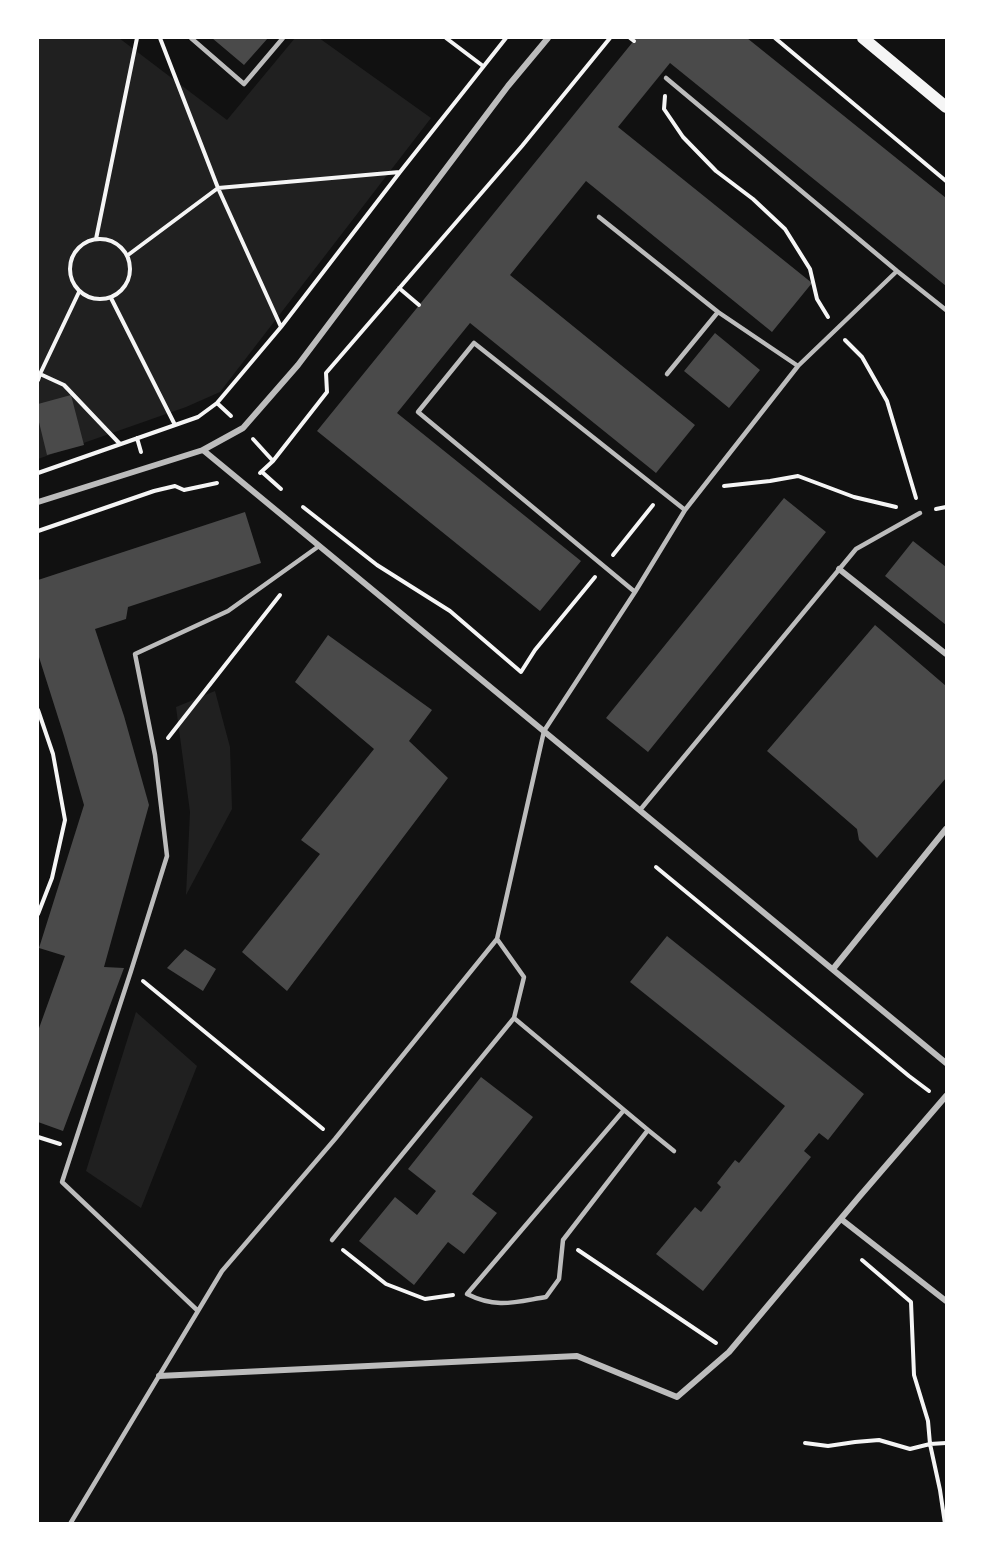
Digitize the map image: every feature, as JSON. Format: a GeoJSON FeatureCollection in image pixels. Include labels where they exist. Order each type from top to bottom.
{"type":"FeatureCollection","features":[{"type":"Feature","properties":{"kind":"main road"},"geometry":{"type":"LineString","coordinates":[[863,38],[946,107]]}},
{"type":"Feature","properties":{"kind":"street"},"geometry":{"type":"LineString","coordinates":[[38,502],[203,450],[243,428],[298,365],[508,86],[549,38]]}},
{"type":"Feature","properties":{"kind":"street"},"geometry":{"type":"LineString","coordinates":[[203,450],[946,1063]]}},
{"type":"Feature","properties":{"kind":"street"},"geometry":{"type":"LineString","coordinates":[[839,569],[946,654]]}},
{"type":"Feature","properties":{"kind":"street"},"geometry":{"type":"LineString","coordinates":[[833,969],[946,829]]}},
{"type":"Feature","properties":{"kind":"street"},"geometry":{"type":"LineString","coordinates":[[159,1376],[577,1356],[677,1397],[729,1352],[945,1099]]}},
{"type":"Feature","properties":{"kind":"street"},"geometry":{"type":"LineString","coordinates":[[841,1219],[946,1301]]}},
{"type":"Feature","properties":{"kind":"lane"},"geometry":{"type":"LineString","coordinates":[[191,38],[244,84],[283,38]]}},
{"type":"Feature","properties":{"kind":"lane"},"geometry":{"type":"LineString","coordinates":[[666,78],[946,310]]}},
{"type":"Feature","properties":{"kind":"lane"},"geometry":{"type":"LineString","coordinates":[[599,217],[718,312],[798,366]]}},
{"type":"Feature","properties":{"kind":"lane"},"geometry":{"type":"LineString","coordinates":[[70,1524],[222,1271],[335,1139],[497,939],[543,730],[635,592],[685,510],[798,366],[897,271]]}},
{"type":"Feature","properties":{"kind":"lane"},"geometry":{"type":"LineString","coordinates":[[667,374],[718,312]]}},
{"type":"Feature","properties":{"kind":"lane"},"geometry":{"type":"LineString","coordinates":[[635,592],[418,412],[474,342],[685,510]]}},
{"type":"Feature","properties":{"kind":"lane"},"geometry":{"type":"LineString","coordinates":[[640,810],[856,549],[920,513]]}},
{"type":"Feature","properties":{"kind":"lane"},"geometry":{"type":"LineString","coordinates":[[198,1311],[62,1182],[166,856],[155,755],[135,654],[228,611],[319,546]]}},
{"type":"Feature","properties":{"kind":"lane"},"geometry":{"type":"LineString","coordinates":[[332,1240],[514,1018],[524,977],[497,939]]}},
{"type":"Feature","properties":{"kind":"lane"},"geometry":{"type":"LineString","coordinates":[[514,1018],[674,1151]]}},
{"type":"Feature","properties":{"kind":"lane"},"geometry":{"type":"LineString","coordinates":[[624,1110],[467,1294],[480,1301],[499,1304],[546,1297],[559,1279],[563,1240],[648,1131]]}},
{"type":"Feature","properties":{"kind":"path"},"geometry":{"type":"LineString","coordinates":[[96,239],[137,38]]}},
{"type":"Feature","properties":{"kind":"path"},"geometry":{"type":"LineString","coordinates":[[160,38],[218,189],[281,327]]}},
{"type":"Feature","properties":{"kind":"path"},"geometry":{"type":"LineString","coordinates":[[447,38],[483,66]]}},
{"type":"Feature","properties":{"kind":"path"},"geometry":{"type":"LineString","coordinates":[[38,472],[198,417],[218,403],[281,327],[506,38]]}},
{"type":"Feature","properties":{"kind":"path"},"geometry":{"type":"LineString","coordinates":[[775,38],[946,181]]}},
{"type":"Feature","properties":{"kind":"path"},"geometry":{"type":"LineString","coordinates":[[666,78],[664,110],[683,137],[716,171],[753,199],[785,229],[810,269],[817,299],[836,330],[862,357],[887,401],[920,513]]}},
{"type":"Feature","properties":{"kind":"path"},"geometry":{"type":"LineString","coordinates":[[128,255],[218,189],[400,172]]}},
{"type":"Feature","properties":{"kind":"path"},"geometry":{"type":"LineString","coordinates":[[96,239],[115,242],[128,255],[131,267],[129,280],[122,291],[111,298],[94,299],[79,292],[70,277],[71,260],[81,246],[96,239]]}},
{"type":"Feature","properties":{"kind":"path"},"geometry":{"type":"LineString","coordinates":[[399,288],[419,305]]}},
{"type":"Feature","properties":{"kind":"path"},"geometry":{"type":"LineString","coordinates":[[38,380],[79,292]]}},
{"type":"Feature","properties":{"kind":"path"},"geometry":{"type":"LineString","coordinates":[[111,298],[175,425]]}},
{"type":"Feature","properties":{"kind":"path"},"geometry":{"type":"LineString","coordinates":[[40,374],[64,385],[120,444]]}},
{"type":"Feature","properties":{"kind":"path"},"geometry":{"type":"LineString","coordinates":[[218,403],[273,461]]}},
{"type":"Feature","properties":{"kind":"path"},"geometry":{"type":"LineString","coordinates":[[262,472],[284,492]]}},
{"type":"Feature","properties":{"kind":"path"},"geometry":{"type":"LineString","coordinates":[[702,488],[798,476],[854,497],[920,513]]}},
{"type":"Feature","properties":{"kind":"path"},"geometry":{"type":"LineString","coordinates":[[302,506],[377,565],[450,611],[521,672],[535,650],[658,499]]}},
{"type":"Feature","properties":{"kind":"path"},"geometry":{"type":"LineString","coordinates":[[155,755],[284,591]]}},
{"type":"Feature","properties":{"kind":"path"},"geometry":{"type":"LineString","coordinates":[[38,710],[54,754],[65,820],[52,878],[38,914]]}},
{"type":"Feature","properties":{"kind":"path"},"geometry":{"type":"LineString","coordinates":[[656,867],[909,1076],[945,1099]]}},
{"type":"Feature","properties":{"kind":"path"},"geometry":{"type":"LineString","coordinates":[[131,971],[335,1139]]}},
{"type":"Feature","properties":{"kind":"path"},"geometry":{"type":"LineString","coordinates":[[38,1137],[73,1149]]}},
{"type":"Feature","properties":{"kind":"path"},"geometry":{"type":"LineString","coordinates":[[563,1240],[729,1352]]}},
{"type":"Feature","properties":{"kind":"path"},"geometry":{"type":"LineString","coordinates":[[342,1249],[386,1284],[425,1299],[467,1294]]}},
{"type":"Feature","properties":{"kind":"path"},"geometry":{"type":"LineString","coordinates":[[860,1258],[911,1302],[914,1375],[928,1421],[945,1524]]}},
{"type":"Feature","properties":{"kind":"path"},"geometry":{"type":"LineString","coordinates":[[805,1443],[828,1446],[879,1440],[910,1449],[946,1443]]}},
{"type":"Feature","properties":{"kind":"shaded area"},"geometry":{"type":"Polygon","coordinates":[[[38,38],[119,38],[227,120],[295,38],[319,38],[431,118],[220,392],[186,407],[38,459],[38,38]]]}},
{"type":"Feature","properties":{"kind":"shaded area"},"geometry":{"type":"Polygon","coordinates":[[[215,691],[230,747],[232,809],[186,895],[190,812],[176,707],[215,691]]]}},
{"type":"Feature","properties":{"kind":"shaded area"},"geometry":{"type":"Polygon","coordinates":[[[136,1012],[197,1066],[141,1208],[86,1171],[136,1012]]]}},
{"type":"Feature","properties":{"kind":"building"},"geometry":{"type":"Polygon","coordinates":[[[212,38],[268,38],[244,65],[212,38]]]}},
{"type":"Feature","properties":{"kind":"building"},"geometry":{"type":"Polygon","coordinates":[[[636,38],[747,38],[946,198],[946,286],[670,63],[618,127],[812,283],[772,332],[586,181],[510,275],[695,425],[656,473],[470,323],[397,413],[581,561],[540,611],[317,431],[636,38]]]}},
{"type":"Feature","properties":{"kind":"building"},"geometry":{"type":"Polygon","coordinates":[[[715,333],[760,370],[729,408],[684,371],[715,333]]]}},
{"type":"Feature","properties":{"kind":"building"},"geometry":{"type":"Polygon","coordinates":[[[71,395],[84,445],[47,455],[38,418],[38,404],[71,395]]]}},
{"type":"Feature","properties":{"kind":"building"},"geometry":{"type":"Polygon","coordinates":[[[784,498],[826,532],[648,752],[606,718],[784,498]]]}},
{"type":"Feature","properties":{"kind":"building"},"geometry":{"type":"Polygon","coordinates":[[[245,512],[261,563],[128,607],[126,619],[95,629],[124,716],[149,805],[104,967],[124,968],[63,1131],[38,1122],[38,1031],[65,956],[39,948],[84,805],[38,654],[38,580],[245,512]]]}},
{"type":"Feature","properties":{"kind":"building"},"geometry":{"type":"Polygon","coordinates":[[[913,541],[946,567],[946,625],[885,576],[913,541]]]}},
{"type":"Feature","properties":{"kind":"building"},"geometry":{"type":"Polygon","coordinates":[[[875,625],[946,686],[946,778],[877,858],[859,840],[857,829],[767,751],[875,625]]]}},
{"type":"Feature","properties":{"kind":"building"},"geometry":{"type":"Polygon","coordinates":[[[328,635],[432,710],[409,741],[448,778],[287,991],[242,952],[320,854],[301,840],[374,749],[295,682],[328,635]]]}},
{"type":"Feature","properties":{"kind":"building"},"geometry":{"type":"Polygon","coordinates":[[[667,936],[864,1094],[828,1140],[819,1133],[804,1151],[811,1157],[703,1291],[656,1254],[695,1207],[701,1212],[721,1187],[717,1183],[735,1160],[739,1163],[785,1106],[630,982],[667,936]]]}},
{"type":"Feature","properties":{"kind":"building"},"geometry":{"type":"Polygon","coordinates":[[[185,949],[216,969],[203,991],[167,968],[185,949]]]}},
{"type":"Feature","properties":{"kind":"building"},"geometry":{"type":"Polygon","coordinates":[[[481,1077],[533,1117],[472,1194],[497,1213],[464,1254],[448,1242],[414,1285],[359,1241],[395,1197],[417,1215],[436,1191],[408,1169],[481,1077]]]}}]}
